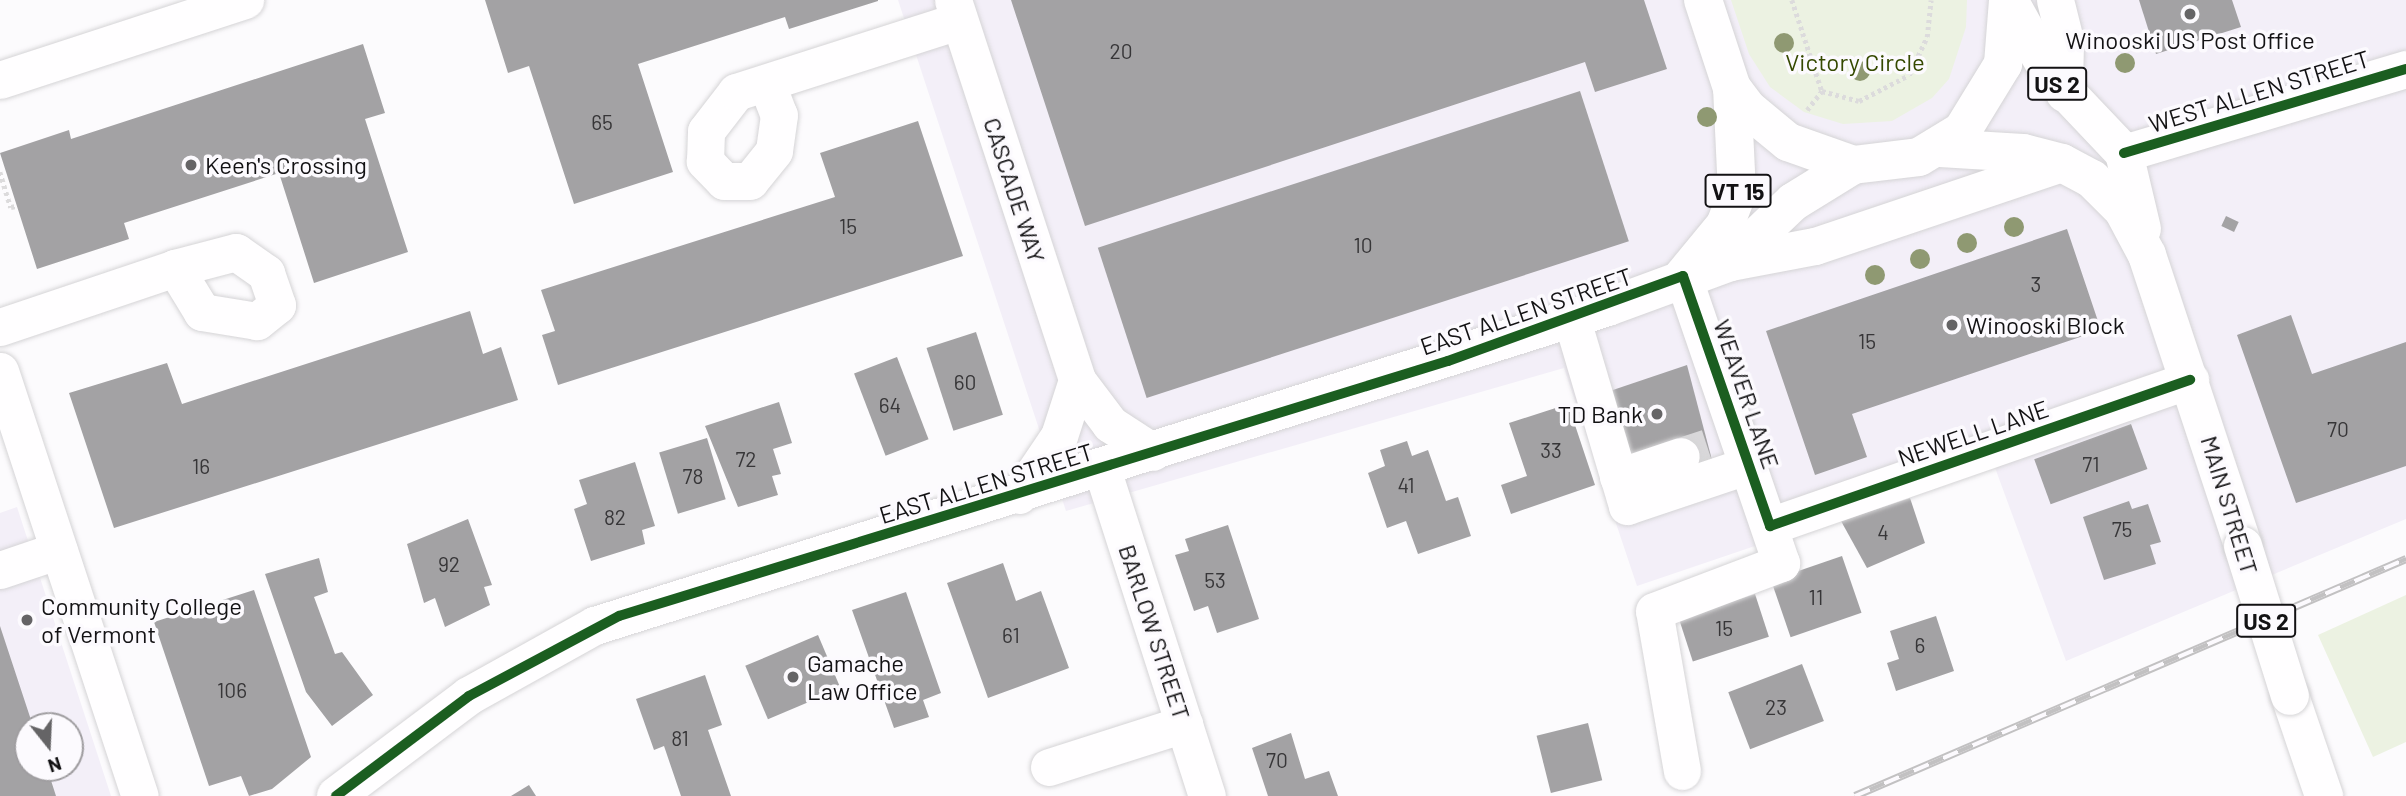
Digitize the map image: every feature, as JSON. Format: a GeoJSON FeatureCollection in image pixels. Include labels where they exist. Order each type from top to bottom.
{"type":"FeatureCollection","features":[{"type":"Feature","properties":{"kind":"main road","name":"MAIN STREET"},"geometry":{"type":"LineString","coordinates":[[1703,0],[1732,88],[1788,142],[1853,165],[1899,162],[1940,148],[1962,131],[1991,90],[2008,41],[2009,0]]}},
{"type":"Feature","properties":{"kind":"main road","name":"MAIN STREET"},"geometry":{"type":"LineString","coordinates":[[2009,0],[2064,93],[2124,153],[2147,255],[2325,796]]}},
{"type":"Feature","properties":{"kind":"main road","name":"EAST ALLEN STREET"},"geometry":{"type":"LineString","coordinates":[[1683,276],[1706,254],[1735,200],[1740,163],[1732,88]]}},
{"type":"Feature","properties":{"kind":"main road","name":"MAIN STREET"},"geometry":{"type":"LineString","coordinates":[[1940,148],[2023,153],[2062,163],[2108,192],[2147,255]]}},
{"type":"Feature","properties":{"kind":"main road","name":"EAST ALLEN STREET"},"geometry":{"type":"LineString","coordinates":[[336,796],[470,696],[594,626],[1572,320],[1683,276],[1730,262],[1793,202],[1853,165]]}},
{"type":"Feature","properties":{"kind":"street"},"geometry":{"type":"LineString","coordinates":[[0,80],[245,0]]}},
{"type":"Feature","properties":{"kind":"street"},"geometry":{"type":"LineString","coordinates":[[2055,0],[2066,40],[2064,93]]}},
{"type":"Feature","properties":{"kind":"street"},"geometry":{"type":"LineString","coordinates":[[768,87],[956,10]]}},
{"type":"Feature","properties":{"kind":"street","name":"CASCADE WAY"},"geometry":{"type":"LineString","coordinates":[[956,10],[1077,380],[1110,424],[1153,453]]}},
{"type":"Feature","properties":{"kind":"street","name":"WEST ALLEN STREET"},"geometry":{"type":"LineString","coordinates":[[2124,153],[2406,69]]}},
{"type":"Feature","properties":{"kind":"street","name":"EAST ALLEN STREET"},"geometry":{"type":"LineString","coordinates":[[1730,262],[1815,246],[2062,163]]}},
{"type":"Feature","properties":{"kind":"street"},"geometry":{"type":"LineString","coordinates":[[0,327],[176,268]]}},
{"type":"Feature","properties":{"kind":"street","name":"WEAVER LANE"},"geometry":{"type":"LineString","coordinates":[[1682,771],[1654,611],[1782,563],[1770,526],[1719,451],[1683,276]]}},
{"type":"Feature","properties":{"kind":"street"},"geometry":{"type":"LineString","coordinates":[[1572,320],[1627,506],[1719,451]]}},
{"type":"Feature","properties":{"kind":"street"},"geometry":{"type":"LineString","coordinates":[[0,370],[140,796]]}},
{"type":"Feature","properties":{"kind":"street"},"geometry":{"type":"LineString","coordinates":[[1019,495],[1059,436],[1077,380]]}},
{"type":"Feature","properties":{"kind":"street","name":"NEWELL LANE"},"geometry":{"type":"LineString","coordinates":[[1770,526],[2190,380]]}},
{"type":"Feature","properties":{"kind":"street"},"geometry":{"type":"LineString","coordinates":[[1618,477],[1719,451]]}},
{"type":"Feature","properties":{"kind":"street","name":"BARLOW STREET"},"geometry":{"type":"LineString","coordinates":[[1102,469],[1207,796]]}},
{"type":"Feature","properties":{"kind":"street"},"geometry":{"type":"LineString","coordinates":[[0,570],[59,550]]}},
{"type":"Feature","properties":{"kind":"street"},"geometry":{"type":"LineString","coordinates":[[1049,767],[1184,724]]}},
{"type":"Feature","properties":{"kind":"path"},"geometry":{"type":"LineString","coordinates":[[1792,0],[1822,91]]}},
{"type":"Feature","properties":{"kind":"path"},"geometry":{"type":"LineString","coordinates":[[1822,91],[1859,101],[1897,86],[1920,59],[1931,0]]}},
{"type":"Feature","properties":{"kind":"path"},"geometry":{"type":"LineString","coordinates":[[1806,111],[1822,91]]}},
{"type":"Feature","properties":{"kind":"path"},"geometry":{"type":"LineString","coordinates":[[0,172],[11,207],[16,206]]}},
{"type":"Feature","properties":{"kind":"shaded area"},"geometry":{"type":"Polygon","coordinates":[[[898,0],[2406,0],[2406,519],[2066,661],[1994,465],[1637,586],[1564,368],[1066,511],[898,0]]]}},
{"type":"Feature","properties":{"kind":"shaded area","name":"Community College of Vermont"},"geometry":{"type":"Polygon","coordinates":[[[17,507],[84,712],[14,712],[14,782],[84,782],[84,713],[111,796],[0,796],[0,513],[17,507]]]}},
{"type":"Feature","properties":{"kind":"green space","name":"Victory Circle"},"geometry":{"type":"Polygon","coordinates":[[[1731,0],[1967,0],[1966,27],[1949,79],[1932,98],[1892,121],[1843,124],[1804,112],[1770,87],[1749,54],[1731,0]]]}},
{"type":"Feature","properties":{"kind":"green space"},"geometry":{"type":"Polygon","coordinates":[[[2406,595],[2406,742],[2373,757],[2318,635],[2406,595]]]}},
{"type":"Feature","properties":{"kind":"building"},"geometry":{"type":"Polygon","coordinates":[[[485,0],[878,1],[789,29],[785,17],[638,64],[673,172],[574,204],[529,66],[508,73],[485,0]]]}},
{"type":"Feature","properties":{"kind":"building"},"geometry":{"type":"Polygon","coordinates":[[[1011,0],[1644,0],[1667,69],[1595,92],[1585,62],[1085,226],[1011,0]]]}},
{"type":"Feature","properties":{"kind":"building","name":"Winooski US Post Office"},"geometry":{"type":"Polygon","coordinates":[[[2139,0],[2232,0],[2241,27],[2156,54],[2139,0]]]}},
{"type":"Feature","properties":{"kind":"building","name":"Keen's Crossing"},"geometry":{"type":"Polygon","coordinates":[[[363,44],[385,113],[365,119],[408,252],[314,283],[279,173],[124,223],[129,239],[37,269],[0,153],[69,130],[71,139],[363,44]]]}},
{"type":"Feature","properties":{"kind":"building"},"geometry":{"type":"Polygon","coordinates":[[[1580,91],[1629,241],[1147,398],[1098,248],[1580,91]]]}},
{"type":"Feature","properties":{"kind":"building"},"geometry":{"type":"Polygon","coordinates":[[[918,121],[963,256],[558,385],[542,335],[555,331],[541,290],[835,197],[820,153],[918,121]]]}},
{"type":"Feature","properties":{"kind":"building"},"geometry":{"type":"Polygon","coordinates":[[[2226,216],[2239,222],[2234,232],[2221,226],[2226,216]]]}},
{"type":"Feature","properties":{"kind":"building","name":"Winooski Block"},"geometry":{"type":"Polygon","coordinates":[[[2067,229],[2101,330],[1852,414],[1867,457],[1815,475],[1766,331],[2067,229]]]}},
{"type":"Feature","properties":{"kind":"building"},"geometry":{"type":"Polygon","coordinates":[[[470,311],[483,354],[501,347],[518,400],[114,528],[69,393],[167,363],[182,404],[470,311]]]}},
{"type":"Feature","properties":{"kind":"building"},"geometry":{"type":"Polygon","coordinates":[[[2291,315],[2312,374],[2406,342],[2406,466],[2296,503],[2237,335],[2291,315]]]}},
{"type":"Feature","properties":{"kind":"building"},"geometry":{"type":"Polygon","coordinates":[[[976,332],[1003,415],[953,431],[927,348],[976,332]]]}},
{"type":"Feature","properties":{"kind":"building"},"geometry":{"type":"Polygon","coordinates":[[[897,357],[929,439],[886,456],[854,373],[897,357]]]}},
{"type":"Feature","properties":{"kind":"building","name":"TD Bank"},"geometry":{"type":"Polygon","coordinates":[[[1687,365],[1712,460],[1685,469],[1627,462],[1604,393],[1687,365]]]}},
{"type":"Feature","properties":{"kind":"building"},"geometry":{"type":"Polygon","coordinates":[[[779,402],[792,443],[773,449],[781,474],[772,476],[778,495],[738,507],[705,426],[779,402]]]}},
{"type":"Feature","properties":{"kind":"building"},"geometry":{"type":"Polygon","coordinates":[[[1568,404],[1595,485],[1511,514],[1501,485],[1527,476],[1509,423],[1568,404]]]}},
{"type":"Feature","properties":{"kind":"building"},"geometry":{"type":"Polygon","coordinates":[[[2131,424],[2147,469],[2051,504],[2034,459],[2131,424]]]}},
{"type":"Feature","properties":{"kind":"building"},"geometry":{"type":"Polygon","coordinates":[[[707,438],[726,499],[678,514],[659,453],[707,438]]]}},
{"type":"Feature","properties":{"kind":"building"},"geometry":{"type":"Polygon","coordinates":[[[1407,441],[1412,456],[1428,450],[1446,501],[1458,497],[1471,536],[1418,554],[1406,521],[1387,528],[1368,473],[1385,466],[1380,450],[1407,441]]]}},
{"type":"Feature","properties":{"kind":"building"},"geometry":{"type":"Polygon","coordinates":[[[635,462],[655,526],[642,530],[645,544],[591,561],[574,509],[587,504],[579,480],[635,462]]]}},
{"type":"Feature","properties":{"kind":"building"},"geometry":{"type":"Polygon","coordinates":[[[1910,498],[1925,543],[1867,568],[1841,521],[1910,498]]]}},
{"type":"Feature","properties":{"kind":"building"},"geometry":{"type":"Polygon","coordinates":[[[2129,501],[2132,509],[2148,504],[2161,542],[2150,545],[2156,564],[2104,580],[2083,517],[2129,501]]]}},
{"type":"Feature","properties":{"kind":"building"},"geometry":{"type":"Polygon","coordinates":[[[468,519],[492,585],[484,587],[490,605],[445,627],[435,598],[424,603],[407,544],[468,519]]]}},
{"type":"Feature","properties":{"kind":"building"},"geometry":{"type":"Polygon","coordinates":[[[1228,525],[1259,619],[1217,633],[1208,606],[1194,611],[1175,555],[1189,551],[1185,539],[1228,525]]]}},
{"type":"Feature","properties":{"kind":"building"},"geometry":{"type":"Polygon","coordinates":[[[1842,556],[1862,613],[1791,637],[1771,580],[1842,556]]]}},
{"type":"Feature","properties":{"kind":"building"},"geometry":{"type":"Polygon","coordinates":[[[319,558],[328,592],[314,597],[335,654],[342,652],[373,695],[332,726],[306,692],[265,574],[319,558]]]}},
{"type":"Feature","properties":{"kind":"building"},"geometry":{"type":"Polygon","coordinates":[[[1003,563],[1016,601],[1041,591],[1069,668],[988,698],[947,583],[1003,563]]]}},
{"type":"Feature","properties":{"kind":"building"},"geometry":{"type":"Polygon","coordinates":[[[254,590],[311,757],[272,789],[249,796],[241,776],[209,786],[154,622],[254,590]]]}},
{"type":"Feature","properties":{"kind":"building"},"geometry":{"type":"Polygon","coordinates":[[[906,592],[941,693],[923,700],[929,717],[894,728],[852,610],[906,592]]]}},
{"type":"Feature","properties":{"kind":"building"},"geometry":{"type":"Polygon","coordinates":[[[1755,594],[1769,637],[1693,662],[1679,619],[1755,594]]]}},
{"type":"Feature","properties":{"kind":"building"},"geometry":{"type":"Polygon","coordinates":[[[1936,616],[1954,671],[1896,691],[1887,663],[1899,659],[1890,631],[1936,616]]]}},
{"type":"Feature","properties":{"kind":"building","name":"Community College of Vermont"},"geometry":{"type":"Polygon","coordinates":[[[0,626],[28,712],[14,712],[14,782],[52,782],[56,796],[0,796],[0,626]]]}},
{"type":"Feature","properties":{"kind":"building","name":"Gamache Law Office"},"geometry":{"type":"Polygon","coordinates":[[[818,635],[841,688],[768,719],[745,666],[818,635]]]}},
{"type":"Feature","properties":{"kind":"building"},"geometry":{"type":"Polygon","coordinates":[[[1802,664],[1824,721],[1750,749],[1728,692],[1802,664]]]}},
{"type":"Feature","properties":{"kind":"building"},"geometry":{"type":"Polygon","coordinates":[[[705,675],[722,725],[708,730],[731,796],[681,796],[664,746],[654,750],[636,699],[705,675]]]}},
{"type":"Feature","properties":{"kind":"building"},"geometry":{"type":"Polygon","coordinates":[[[1588,723],[1602,780],[1551,793],[1537,736],[1588,723]]]}},
{"type":"Feature","properties":{"kind":"building"},"geometry":{"type":"Polygon","coordinates":[[[1291,733],[1305,779],[1329,771],[1338,796],[1268,796],[1252,748],[1291,733]]]}},
{"type":"Feature","properties":{"kind":"building"},"geometry":{"type":"Polygon","coordinates":[[[529,785],[536,796],[511,796],[529,785]]]}},
{"type":"Feature","properties":{"kind":"tunnel"},"geometry":{"type":"LineString","coordinates":[[1681,456],[1708,447]]}},
{"type":"Feature","properties":{"kind":"railway"},"geometry":{"type":"LineString","coordinates":[[1855,796],[2406,559]]}},
{"type":"Feature","properties":{"kind":"cycle path"},"geometry":{"type":"LineString","coordinates":[[2124,153],[2406,69]]}},
{"type":"Feature","properties":{"kind":"cycle path"},"geometry":{"type":"LineString","coordinates":[[336,796],[469,696],[619,616],[1448,361],[1683,276],[1770,526],[2190,380]]}},
{"type":"Feature","properties":{"kind":"place","name":"Winooski US Post Office"},"geometry":{"type":"Point","coordinates":[2190,14]}},
{"type":"Feature","properties":{"kind":"place","name":"Keen's Crossing"},"geometry":{"type":"Point","coordinates":[191,165]}},
{"type":"Feature","properties":{"kind":"place","name":"Winooski Block"},"geometry":{"type":"Point","coordinates":[1952,325]}},
{"type":"Feature","properties":{"kind":"place","name":"TD Bank"},"geometry":{"type":"Point","coordinates":[1657,414]}},
{"type":"Feature","properties":{"kind":"place","name":"Community College of Vermont"},"geometry":{"type":"Point","coordinates":[27,620]}},
{"type":"Feature","properties":{"kind":"place","name":"Gamache Law Office"},"geometry":{"type":"Point","coordinates":[793,677]}}]}
